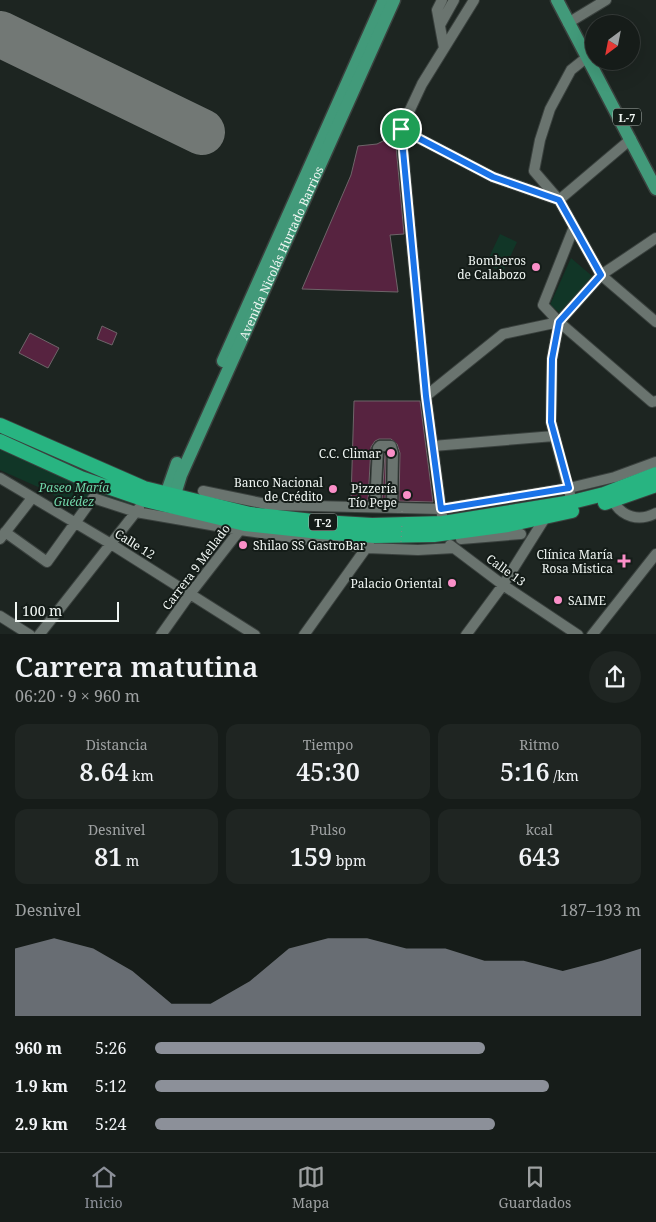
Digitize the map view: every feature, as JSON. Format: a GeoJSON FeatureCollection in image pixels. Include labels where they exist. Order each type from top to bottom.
{"type":"FeatureCollection","features":[{"type":"Feature","properties":{"kind":"highway","name":"T-2"},"geometry":{"type":"LineString","coordinates":[[0,425],[168,500],[245,523],[320,532],[375,536],[434,536],[508,530],[545,518],[558,510],[571,495],[604,494],[656,474]]}},
{"type":"Feature","properties":{"kind":"highway","name":"T-2"},"geometry":{"type":"LineString","coordinates":[[0,441],[81,478],[145,500],[168,500]]}},
{"type":"Feature","properties":{"kind":"highway","name":"T-2"},"geometry":{"type":"LineString","coordinates":[[245,523],[421,524],[442,516],[558,510],[613,500],[656,485]]}},
{"type":"Feature","properties":{"kind":"main road","name":"Avenida Nicolás Hurtado Barrios"},"geometry":{"type":"LineString","coordinates":[[168,500],[173,472],[384,0]]}},
{"type":"Feature","properties":{"kind":"main road","name":"Avenida Nicolás Hurtado Barrios"},"geometry":{"type":"LineString","coordinates":[[168,500],[181,475],[394,0]]}},
{"type":"Feature","properties":{"kind":"main road","name":"L-7"},"geometry":{"type":"LineString","coordinates":[[557,0],[585,47]]}},
{"type":"Feature","properties":{"kind":"main road","name":"L-7"},"geometry":{"type":"LineString","coordinates":[[562,0],[570,21]]}},
{"type":"Feature","properties":{"kind":"main road","name":"L-7"},"geometry":{"type":"LineString","coordinates":[[597,70],[656,189]]}},
{"type":"Feature","properties":{"kind":"main road","name":"L-7"},"geometry":{"type":"LineString","coordinates":[[599,70],[628,119],[656,174]]}},
{"type":"Feature","properties":{"kind":"street"},"geometry":{"type":"LineString","coordinates":[[442,0],[437,10],[444,48]]}},
{"type":"Feature","properties":{"kind":"street"},"geometry":{"type":"LineString","coordinates":[[440,25],[454,0]]}},
{"type":"Feature","properties":{"kind":"street"},"geometry":{"type":"LineString","coordinates":[[442,516],[426,396],[401,129],[422,84],[474,0]]}},
{"type":"Feature","properties":{"kind":"street"},"geometry":{"type":"LineString","coordinates":[[570,21],[606,0]]}},
{"type":"Feature","properties":{"kind":"street"},"geometry":{"type":"LineString","coordinates":[[585,63],[571,70],[550,109],[538,148],[534,171],[559,200],[601,275],[656,322]]}},
{"type":"Feature","properties":{"kind":"street"},"geometry":{"type":"LineString","coordinates":[[401,129],[493,177],[559,200]]}},
{"type":"Feature","properties":{"kind":"street"},"geometry":{"type":"LineString","coordinates":[[559,200],[631,139]]}},
{"type":"Feature","properties":{"kind":"street"},"geometry":{"type":"LineString","coordinates":[[574,227],[543,305],[559,322],[652,402],[656,401]]}},
{"type":"Feature","properties":{"kind":"street"},"geometry":{"type":"LineString","coordinates":[[571,495],[551,422],[552,359],[559,322],[601,275],[656,238]]}},
{"type":"Feature","properties":{"kind":"street"},"geometry":{"type":"LineString","coordinates":[[426,396],[503,334],[559,322]]}},
{"type":"Feature","properties":{"kind":"street"},"geometry":{"type":"LineString","coordinates":[[433,446],[554,436]]}},
{"type":"Feature","properties":{"kind":"street"},"geometry":{"type":"LineString","coordinates":[[375,507],[378,448],[380,446],[391,446],[399,509]]}},
{"type":"Feature","properties":{"kind":"street"},"geometry":{"type":"LineString","coordinates":[[203,490],[271,505],[375,507],[442,516],[571,495],[656,462]]}},
{"type":"Feature","properties":{"kind":"street","name":"Calle 12"},"geometry":{"type":"LineString","coordinates":[[0,478],[111,544],[255,634]]}},
{"type":"Feature","properties":{"kind":"street"},"geometry":{"type":"LineString","coordinates":[[32,498],[3,535],[47,562],[93,498],[136,512],[245,523],[367,548],[418,550],[454,548]]}},
{"type":"Feature","properties":{"kind":"street"},"geometry":{"type":"LineString","coordinates":[[38,634],[145,500]]}},
{"type":"Feature","properties":{"kind":"street"},"geometry":{"type":"LineString","coordinates":[[613,500],[619,510],[630,516],[642,518],[656,514]]}},
{"type":"Feature","properties":{"kind":"street"},"geometry":{"type":"LineString","coordinates":[[466,634],[503,585],[545,518]]}},
{"type":"Feature","properties":{"kind":"street","name":"Carrera 9 Mellado"},"geometry":{"type":"LineString","coordinates":[[161,634],[245,523]]}},
{"type":"Feature","properties":{"kind":"street","name":"Calle 13"},"geometry":{"type":"LineString","coordinates":[[421,524],[434,536],[454,548],[503,585],[578,634]]}},
{"type":"Feature","properties":{"kind":"street"},"geometry":{"type":"LineString","coordinates":[[508,530],[521,534]]}},
{"type":"Feature","properties":{"kind":"street"},"geometry":{"type":"LineString","coordinates":[[461,539],[473,534]]}},
{"type":"Feature","properties":{"kind":"street"},"geometry":{"type":"LineString","coordinates":[[304,634],[375,536]]}},
{"type":"Feature","properties":{"kind":"street"},"geometry":{"type":"LineString","coordinates":[[592,634],[656,554]]}},
{"type":"Feature","properties":{"kind":"street"},"geometry":{"type":"LineString","coordinates":[[0,616],[30,634]]}},
{"type":"Feature","properties":{"kind":"path"},"geometry":{"type":"LineString","coordinates":[[401,542],[402,524]]}},
{"type":"Feature","properties":{"kind":"green space"},"geometry":{"type":"Polygon","coordinates":[[[500,234],[517,242],[503,272],[486,264],[500,234]]]}},
{"type":"Feature","properties":{"kind":"green space"},"geometry":{"type":"Polygon","coordinates":[[[571,258],[592,276],[561,314],[550,305],[571,258]]]}},
{"type":"Feature","properties":{"kind":"green space"},"geometry":{"type":"Polygon","coordinates":[[[0,431],[121,481],[122,487],[0,435],[0,431]]]}},
{"type":"Feature","properties":{"kind":"green space","name":"Paseo María Guédez"},"geometry":{"type":"Polygon","coordinates":[[[0,445],[133,502],[130,506],[90,494],[79,511],[47,491],[0,470],[0,445]]]}},
{"type":"Feature","properties":{"kind":"building"},"geometry":{"type":"Polygon","coordinates":[[[395,135],[404,234],[390,235],[398,292],[302,289],[351,175],[358,146],[377,144],[395,135]]]}},
{"type":"Feature","properties":{"kind":"building"},"geometry":{"type":"Polygon","coordinates":[[[102,326],[117,333],[112,345],[97,339],[102,326]]]}},
{"type":"Feature","properties":{"kind":"building"},"geometry":{"type":"Polygon","coordinates":[[[30,333],[59,348],[48,368],[19,353],[30,333]]]}},
{"type":"Feature","properties":{"kind":"building","name":"C.C. Climar"},"geometry":{"type":"Polygon","coordinates":[[[354,401],[420,401],[433,502],[399,501],[400,453],[397,444],[391,439],[379,439],[371,447],[368,500],[351,500],[354,401]]]}},
{"type":"Feature","properties":{"kind":"building"},"geometry":{"type":"Polygon","coordinates":[[[385,453],[385,501],[382,501],[385,453]]]}},
{"type":"Feature","properties":{"kind":"runway"},"geometry":{"type":"LineString","coordinates":[[0,34],[202,132]]}},
{"type":"Feature","properties":{"kind":"place","name":"Bomberos de Calabozo"},"geometry":{"type":"Point","coordinates":[536,267]}},
{"type":"Feature","properties":{"kind":"place","name":"C.C. Climar"},"geometry":{"type":"Point","coordinates":[391,453]}},
{"type":"Feature","properties":{"kind":"place","name":"Banco Nacional de Crédito"},"geometry":{"type":"Point","coordinates":[333,489]}},
{"type":"Feature","properties":{"kind":"place","name":"Pizzería Tío Pepe"},"geometry":{"type":"Point","coordinates":[407,495]}},
{"type":"Feature","properties":{"kind":"place","name":"Shilao SS GastroBar"},"geometry":{"type":"Point","coordinates":[243,545]}},
{"type":"Feature","properties":{"kind":"place","name":"Clínica María Rosa Mistica"},"geometry":{"type":"Point","coordinates":[624,561]}},
{"type":"Feature","properties":{"kind":"place","name":"Palacio Oriental"},"geometry":{"type":"Point","coordinates":[452,583]}},
{"type":"Feature","properties":{"kind":"place","name":"SAIME"},"geometry":{"type":"Point","coordinates":[558,600]}},
{"type":"Feature","properties":{"kind":"route"},"geometry":{"type":"LineString","coordinates":[[401,129],[493,177],[559,200],[601,275],[559,322],[552,359],[551,422],[569,488],[441,509],[426,396],[401,129]]}}]}
